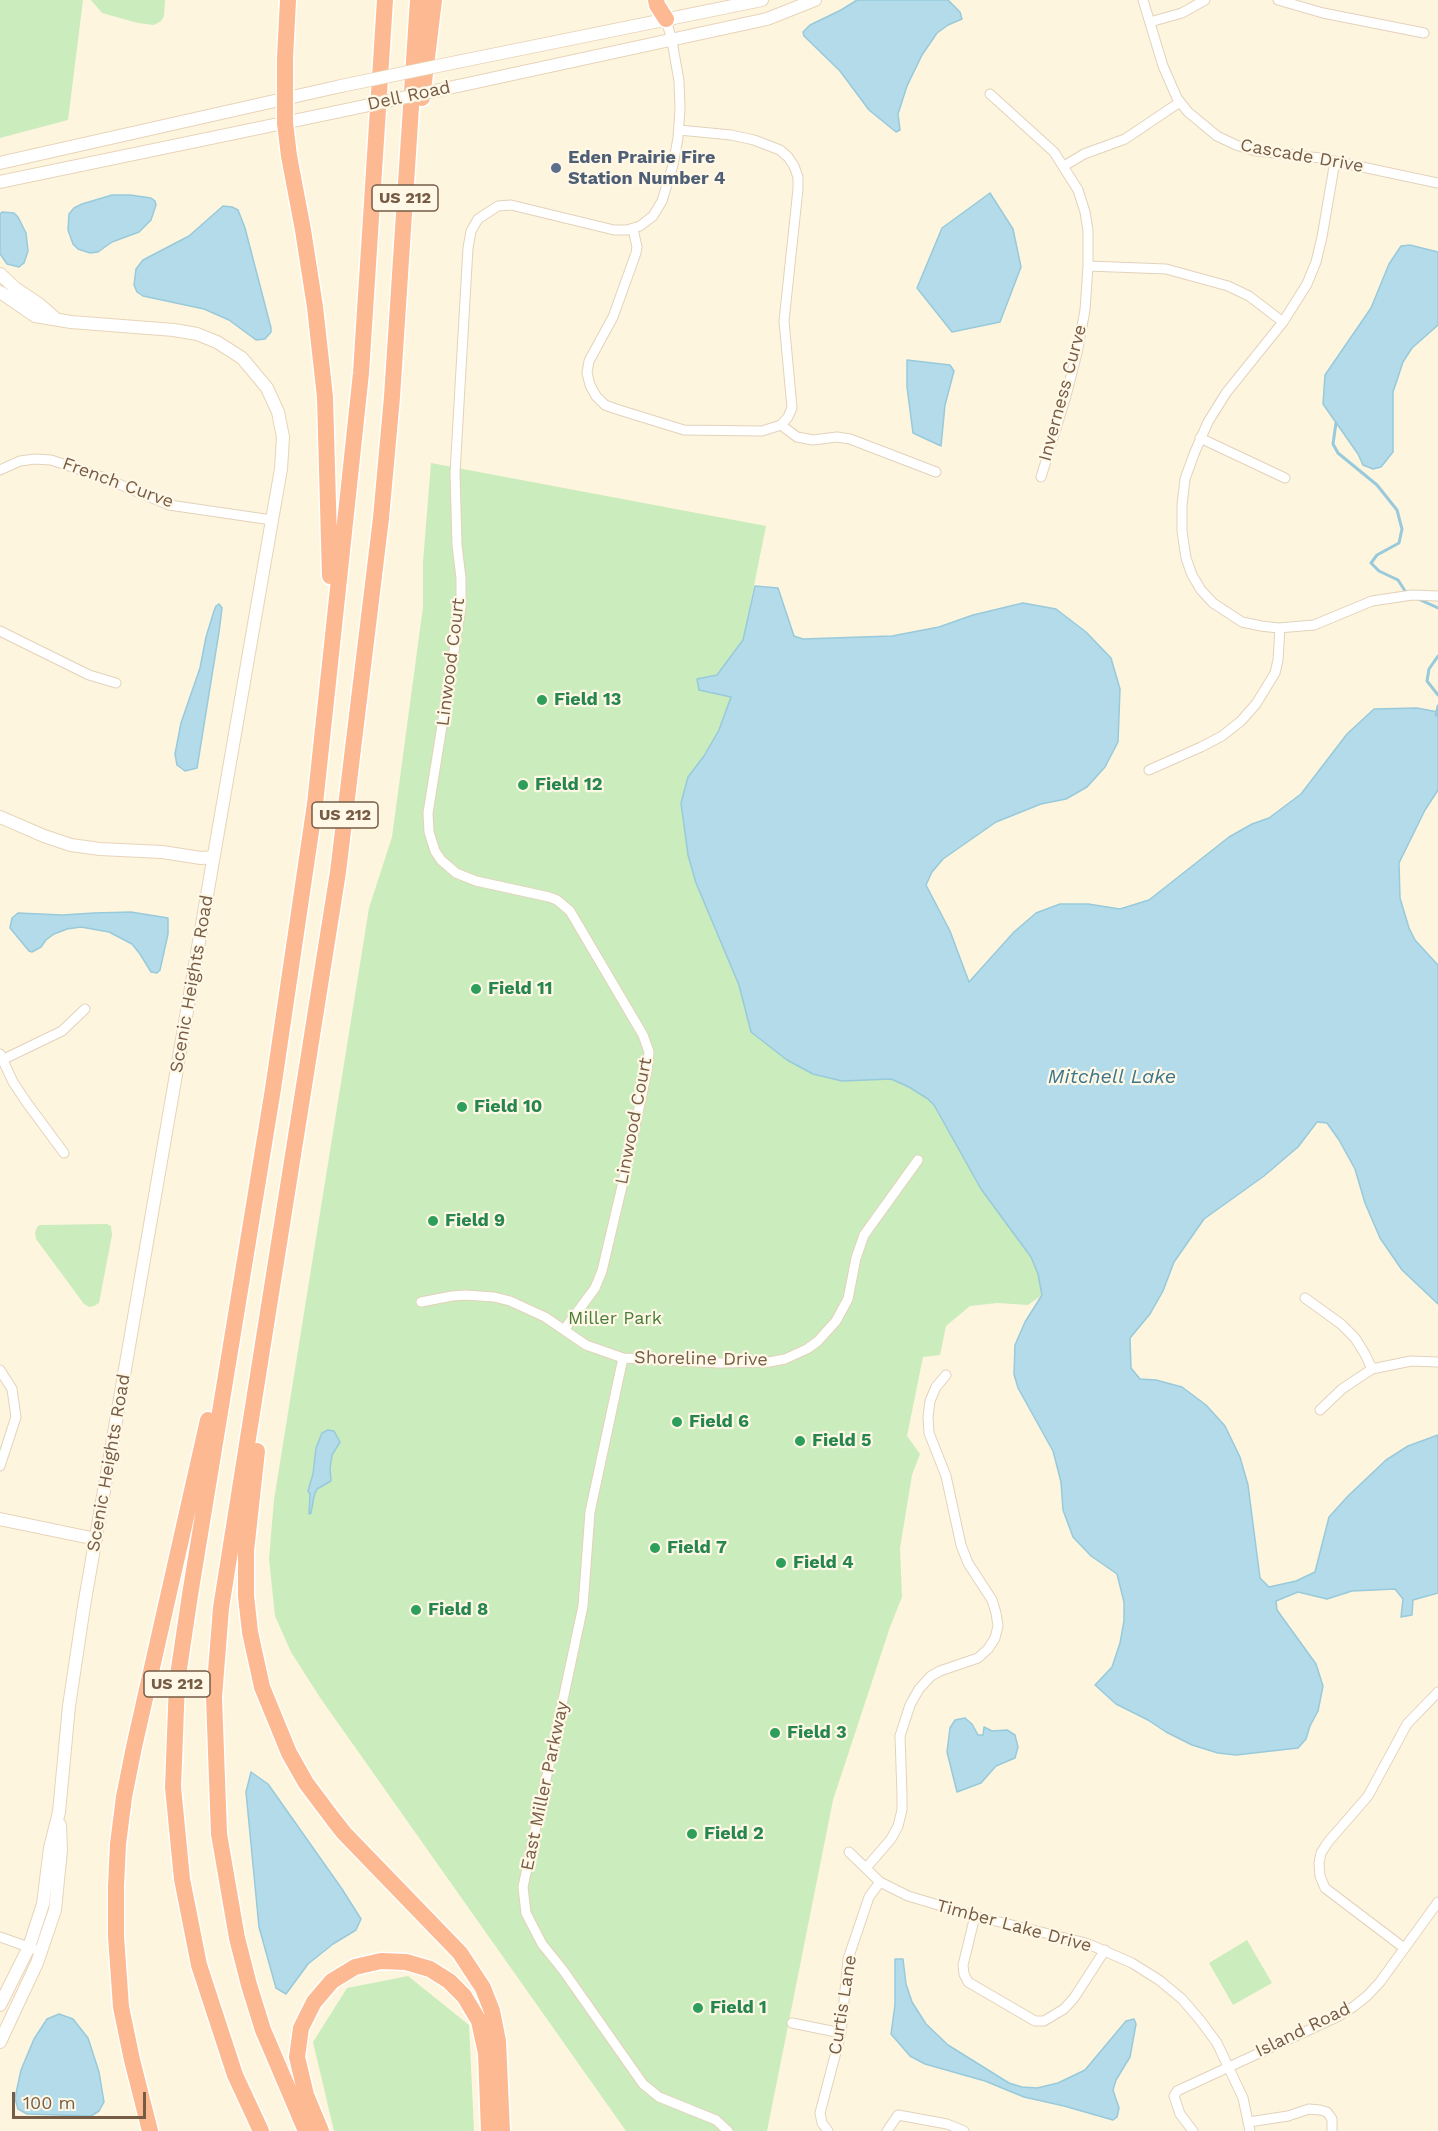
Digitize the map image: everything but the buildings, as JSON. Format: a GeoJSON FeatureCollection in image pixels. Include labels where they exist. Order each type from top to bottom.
{"type":"FeatureCollection","features":[{"type":"Feature","properties":{"kind":"highway"},"geometry":{"type":"LineString","coordinates":[[288,0],[285,123],[315,307],[325,397],[328,455],[330,578],[322,664],[315,804]]}},
{"type":"Feature","properties":{"kind":"highway","name":"US 212"},"geometry":{"type":"LineString","coordinates":[[261,2131],[235,2075],[199,1965],[182,1879],[173,1787],[177,1682],[273,1089],[315,804],[361,373],[385,0]]}},
{"type":"Feature","properties":{"kind":"highway","name":"US 212"},"geometry":{"type":"LineString","coordinates":[[306,2131],[263,2030],[237,1938],[219,1834],[214,1697],[221,1608],[338,872],[381,518],[392,397],[418,0]]}},
{"type":"Feature","properties":{"kind":"highway"},"geometry":{"type":"LineString","coordinates":[[392,397],[406,308],[419,128],[434,0]]}},
{"type":"Feature","properties":{"kind":"highway"},"geometry":{"type":"LineString","coordinates":[[656,0],[666,19]]}},
{"type":"Feature","properties":{"kind":"highway"},"geometry":{"type":"LineString","coordinates":[[665,0],[666,19]]}},
{"type":"Feature","properties":{"kind":"highway"},"geometry":{"type":"LineString","coordinates":[[150,2131],[121,2007],[116,1936],[118,1844],[134,1747],[249,1229]]}},
{"type":"Feature","properties":{"kind":"highway"},"geometry":{"type":"LineString","coordinates":[[282,1231],[280,1292],[246,1551],[246,1596],[250,1632],[262,1688],[289,1753],[306,1783],[333,1820],[460,1953],[483,1988],[492,2010],[498,2042],[502,2131]]}},
{"type":"Feature","properties":{"kind":"highway"},"geometry":{"type":"LineString","coordinates":[[321,2131],[306,2095],[297,2058],[301,2028],[314,2002],[332,1981],[355,1967],[381,1961],[406,1962],[430,1969],[449,1981],[464,1996],[479,2021],[486,2053],[489,2131]]}},
{"type":"Feature","properties":{"kind":"street","name":"Dell Road"},"geometry":{"type":"LineString","coordinates":[[0,163],[341,86],[762,0]]}},
{"type":"Feature","properties":{"kind":"street","name":"Dell Road"},"geometry":{"type":"LineString","coordinates":[[0,182],[672,41],[767,19],[815,0]]}},
{"type":"Feature","properties":{"kind":"street","name":"Cascade Drive"},"geometry":{"type":"LineString","coordinates":[[1143,0],[1169,82],[1180,102],[1200,123],[1217,136],[1256,151],[1298,154],[1438,183]]}},
{"type":"Feature","properties":{"kind":"street"},"geometry":{"type":"LineString","coordinates":[[1150,22],[1188,10],[1205,0]]}},
{"type":"Feature","properties":{"kind":"street"},"geometry":{"type":"LineString","coordinates":[[1278,0],[1323,13],[1424,33]]}},
{"type":"Feature","properties":{"kind":"street"},"geometry":{"type":"LineString","coordinates":[[666,19],[679,81],[679,130],[673,165],[658,209],[649,221],[633,229],[636,253],[613,317],[589,361],[587,373],[596,396],[605,405],[616,409],[684,430],[762,431],[781,425],[792,408],[784,321],[798,177],[788,157],[780,150],[760,142],[731,135],[679,130]]}},
{"type":"Feature","properties":{"kind":"street","name":"Inverness Curve"},"geometry":{"type":"LineString","coordinates":[[990,94],[1054,152],[1078,190],[1088,230],[1085,310],[1077,353],[1041,477]]}},
{"type":"Feature","properties":{"kind":"street"},"geometry":{"type":"LineString","coordinates":[[1064,166],[1084,154],[1125,140],[1180,102]]}},
{"type":"Feature","properties":{"kind":"street"},"geometry":{"type":"LineString","coordinates":[[1335,161],[1316,262],[1307,284],[1284,322],[1226,393],[1200,438],[1185,479],[1182,531],[1186,558],[1192,575],[1207,596],[1242,622],[1261,626],[1280,628],[1314,625],[1372,602],[1412,595],[1438,596]]}},
{"type":"Feature","properties":{"kind":"street","name":"Linwood Court"},"geometry":{"type":"LineString","coordinates":[[564,1330],[595,1288],[602,1271],[647,1071],[649,1052],[647,1044],[644,1035],[570,911],[549,897],[476,881],[456,873],[435,851],[429,832],[428,813],[461,607],[455,473],[468,248],[471,231],[478,219],[488,211],[498,206],[511,205],[614,230],[633,229]]}},
{"type":"Feature","properties":{"kind":"street"},"geometry":{"type":"LineString","coordinates":[[1088,266],[1166,269],[1217,283],[1249,296],[1284,322]]}},
{"type":"Feature","properties":{"kind":"street","name":"Scenic Heights Road"},"geometry":{"type":"LineString","coordinates":[[0,274],[56,318]]}},
{"type":"Feature","properties":{"kind":"street","name":"Scenic Heights Road"},"geometry":{"type":"LineString","coordinates":[[0,292],[35,316],[71,322],[196,333],[217,342],[242,358],[267,388],[281,423],[283,455],[77,1646],[59,1812],[50,1848],[42,1904],[29,1947],[0,2005]]}},
{"type":"Feature","properties":{"kind":"street"},"geometry":{"type":"LineString","coordinates":[[781,425],[797,437],[813,440],[837,437],[850,439],[936,472]]}},
{"type":"Feature","properties":{"kind":"street"},"geometry":{"type":"LineString","coordinates":[[1200,438],[1285,478]]}},
{"type":"Feature","properties":{"kind":"street","name":"French Curve"},"geometry":{"type":"LineString","coordinates":[[0,470],[20,461],[51,460],[102,477],[169,505],[272,520]]}},
{"type":"Feature","properties":{"kind":"street"},"geometry":{"type":"LineString","coordinates":[[1149,770],[1222,736],[1256,704],[1275,673],[1280,628]]}},
{"type":"Feature","properties":{"kind":"street"},"geometry":{"type":"LineString","coordinates":[[0,631],[89,675],[116,683]]}},
{"type":"Feature","properties":{"kind":"street"},"geometry":{"type":"LineString","coordinates":[[0,817],[71,845],[162,852],[201,858],[213,857]]}},
{"type":"Feature","properties":{"kind":"street"},"geometry":{"type":"LineString","coordinates":[[64,1153],[27,1103],[1,1057],[63,1030],[85,1009]]}},
{"type":"Feature","properties":{"kind":"street","name":"Shoreline Drive"},"geometry":{"type":"LineString","coordinates":[[421,1302],[452,1296],[494,1297],[526,1308],[586,1345],[623,1358],[720,1363],[769,1362],[785,1359],[807,1349],[828,1332],[842,1311],[851,1287],[856,1258],[864,1235],[918,1160]]}},
{"type":"Feature","properties":{"kind":"street"},"geometry":{"type":"LineString","coordinates":[[1305,1298],[1341,1324],[1365,1354],[1372,1370]]}},
{"type":"Feature","properties":{"kind":"street","name":"East Miller Parkway"},"geometry":{"type":"LineString","coordinates":[[623,1358],[590,1512],[583,1606],[524,1887],[526,1913],[542,1944],[563,1970],[643,2084],[659,2097],[716,2120],[729,2131]]}},
{"type":"Feature","properties":{"kind":"street"},"geometry":{"type":"LineString","coordinates":[[1320,1410],[1342,1389],[1372,1370],[1411,1361],[1438,1362]]}},
{"type":"Feature","properties":{"kind":"street"},"geometry":{"type":"LineString","coordinates":[[0,1370],[12,1389],[16,1417],[0,1466]]}},
{"type":"Feature","properties":{"kind":"street"},"geometry":{"type":"LineString","coordinates":[[866,1868],[891,1839],[898,1826],[902,1810],[900,1736],[910,1705],[919,1689],[931,1676],[978,1658],[988,1649],[998,1626],[992,1600],[968,1563],[961,1545],[946,1476],[929,1433],[930,1401],[936,1387],[946,1375]]}},
{"type":"Feature","properties":{"kind":"street"},"geometry":{"type":"LineString","coordinates":[[0,1519],[96,1539]]}},
{"type":"Feature","properties":{"kind":"street"},"geometry":{"type":"LineString","coordinates":[[1404,1948],[1325,1888],[1320,1876],[1319,1863],[1321,1852],[1328,1842],[1368,1796],[1407,1724],[1438,1692]]}},
{"type":"Feature","properties":{"kind":"street","name":"Scenic Heights Road"},"geometry":{"type":"LineString","coordinates":[[0,2043],[42,1952],[56,1910],[61,1850],[59,1812]]}},
{"type":"Feature","properties":{"kind":"street","name":"Timber Lake Drive"},"geometry":{"type":"LineString","coordinates":[[849,1852],[880,1882],[908,1896],[975,1916],[1068,1938],[1105,1950],[1132,1963],[1159,1980],[1182,1999],[1217,2043],[1243,2098],[1250,2127],[1310,2109],[1328,2112],[1332,2118],[1332,2131]]}},
{"type":"Feature","properties":{"kind":"street","name":"Curtis Lane"},"geometry":{"type":"LineString","coordinates":[[828,2131],[822,2123],[820,2112],[841,2033],[848,1959],[869,1897],[880,1882]]}},
{"type":"Feature","properties":{"kind":"street","name":"Island Road"},"geometry":{"type":"LineString","coordinates":[[1193,2131],[1180,2114],[1174,2096],[1177,2091],[1337,2017],[1353,2007],[1380,1982],[1438,1902]]}},
{"type":"Feature","properties":{"kind":"street"},"geometry":{"type":"LineString","coordinates":[[975,1916],[963,1965],[968,1982],[1035,2020],[1044,2021],[1064,2009],[1074,1998],[1105,1950]]}},
{"type":"Feature","properties":{"kind":"street"},"geometry":{"type":"LineString","coordinates":[[0,1936],[42,1952]]}},
{"type":"Feature","properties":{"kind":"street"},"geometry":{"type":"LineString","coordinates":[[792,2023],[841,2033]]}},
{"type":"Feature","properties":{"kind":"street"},"geometry":{"type":"LineString","coordinates":[[887,2131],[898,2115],[947,2124],[964,2131]]}},
{"type":"Feature","properties":{"kind":"green space"},"geometry":{"type":"Polygon","coordinates":[[[0,0],[83,0],[68,120],[0,138],[0,0]]]}},
{"type":"Feature","properties":{"kind":"green space"},"geometry":{"type":"Polygon","coordinates":[[[91,0],[165,0],[164,16],[154,25],[138,23],[102,13],[91,0]]]}},
{"type":"Feature","properties":{"kind":"green space","name":"Miller Park"},"geometry":{"type":"Polygon","coordinates":[[[431,463],[766,526],[743,640],[717,675],[699,690],[732,696],[719,730],[688,777],[696,883],[739,985],[751,1032],[842,1081],[891,1079],[928,1099],[934,1105],[981,1189],[1031,1257],[1038,1274],[1042,1295],[1028,1305],[997,1303],[970,1306],[946,1326],[940,1355],[923,1357],[907,1436],[920,1454],[912,1475],[900,1548],[902,1597],[833,1800],[767,2131],[626,2131],[321,1699],[291,1652],[275,1616],[269,1559],[274,1500],[369,908],[392,837],[423,607],[423,562],[431,463]]]}},
{"type":"Feature","properties":{"kind":"green space"},"geometry":{"type":"Polygon","coordinates":[[[107,1224],[111,1226],[112,1235],[99,1303],[89,1307],[84,1304],[36,1239],[35,1233],[40,1225],[107,1224]]]}},
{"type":"Feature","properties":{"kind":"green space"},"geometry":{"type":"Polygon","coordinates":[[[1247,1940],[1272,1983],[1233,2005],[1209,1963],[1247,1940]]]}},
{"type":"Feature","properties":{"kind":"green space"},"geometry":{"type":"Polygon","coordinates":[[[408,1976],[469,2025],[474,2131],[334,2131],[313,2042],[347,1988],[408,1976]]]}},
{"type":"Feature","properties":{"kind":"water"},"geometry":{"type":"Polygon","coordinates":[[[857,0],[948,0],[960,12],[962,19],[937,33],[922,55],[907,86],[898,114],[900,130],[896,132],[869,110],[840,71],[804,36],[803,32],[810,25],[857,0]]]}},
{"type":"Feature","properties":{"kind":"water"},"geometry":{"type":"Polygon","coordinates":[[[990,193],[1013,229],[1021,267],[1000,322],[952,332],[917,288],[942,228],[990,193]]]}},
{"type":"Feature","properties":{"kind":"water"},"geometry":{"type":"Polygon","coordinates":[[[112,195],[151,198],[156,205],[151,220],[139,232],[112,242],[98,252],[90,253],[78,249],[73,244],[68,230],[69,214],[82,204],[112,195]]]}},
{"type":"Feature","properties":{"kind":"water"},"geometry":{"type":"Polygon","coordinates":[[[223,206],[238,210],[245,228],[271,328],[271,332],[265,339],[256,340],[229,320],[204,309],[143,296],[137,292],[134,285],[136,269],[143,260],[189,236],[223,206]]]}},
{"type":"Feature","properties":{"kind":"water"},"geometry":{"type":"Polygon","coordinates":[[[2,212],[14,213],[26,233],[28,251],[24,263],[19,267],[7,264],[0,254],[0,214],[2,212]]]}},
{"type":"Feature","properties":{"kind":"water"},"geometry":{"type":"Polygon","coordinates":[[[1410,245],[1438,252],[1438,325],[1412,348],[1403,362],[1393,392],[1393,452],[1381,467],[1373,469],[1363,465],[1358,454],[1323,404],[1325,375],[1371,308],[1389,264],[1401,246],[1410,245]]]}},
{"type":"Feature","properties":{"kind":"water"},"geometry":{"type":"Polygon","coordinates":[[[907,360],[950,365],[954,371],[945,405],[941,446],[913,433],[907,387],[907,360]]]}},
{"type":"Feature","properties":{"kind":"water","name":"Mitchell Lake"},"geometry":{"type":"Polygon","coordinates":[[[755,586],[778,588],[794,636],[803,639],[892,636],[939,627],[973,615],[1023,603],[1056,609],[1086,632],[1111,658],[1120,689],[1118,742],[1105,767],[1087,787],[1066,799],[1041,804],[996,822],[943,859],[932,872],[926,885],[950,931],[969,982],[1014,932],[1036,913],[1060,904],[1088,904],[1120,909],[1149,900],[1229,837],[1252,824],[1269,818],[1301,794],[1347,734],[1374,709],[1417,708],[1438,712],[1438,790],[1425,810],[1399,863],[1400,898],[1409,928],[1415,940],[1438,965],[1438,1304],[1402,1270],[1380,1238],[1365,1203],[1355,1169],[1327,1123],[1317,1122],[1298,1147],[1264,1176],[1204,1219],[1174,1262],[1163,1291],[1150,1314],[1130,1338],[1131,1368],[1140,1379],[1156,1380],[1182,1387],[1206,1405],[1225,1426],[1240,1457],[1248,1485],[1260,1578],[1269,1587],[1296,1581],[1315,1572],[1329,1517],[1386,1460],[1408,1446],[1438,1435],[1438,1593],[1413,1600],[1412,1615],[1401,1617],[1403,1599],[1395,1589],[1352,1591],[1327,1599],[1298,1592],[1276,1601],[1277,1610],[1316,1664],[1323,1686],[1318,1711],[1306,1739],[1298,1748],[1236,1755],[1218,1753],[1192,1745],[1116,1704],[1095,1685],[1112,1667],[1120,1643],[1124,1621],[1124,1602],[1117,1574],[1091,1556],[1073,1537],[1063,1510],[1061,1482],[1053,1451],[1018,1388],[1014,1374],[1015,1345],[1025,1322],[1042,1295],[1038,1274],[1031,1257],[981,1189],[934,1105],[928,1099],[891,1079],[842,1081],[813,1074],[787,1060],[751,1032],[739,985],[696,883],[688,855],[681,803],[688,777],[719,730],[731,697],[699,690],[697,679],[717,675],[743,640],[755,586]]]}},
{"type":"Feature","properties":{"kind":"water"},"geometry":{"type":"Polygon","coordinates":[[[219,604],[222,608],[219,632],[197,768],[185,771],[177,765],[175,754],[181,723],[200,668],[214,611],[219,604]]]}},
{"type":"Feature","properties":{"kind":"water"},"geometry":{"type":"Polygon","coordinates":[[[131,912],[168,918],[168,934],[160,970],[157,973],[151,972],[132,944],[109,932],[81,927],[67,929],[54,934],[41,947],[32,952],[10,928],[12,918],[18,913],[62,915],[131,912]]]}},
{"type":"Feature","properties":{"kind":"water"},"geometry":{"type":"Polygon","coordinates":[[[328,1430],[334,1431],[340,1442],[332,1455],[331,1481],[317,1489],[309,1514],[310,1494],[308,1491],[313,1474],[316,1448],[322,1433],[328,1430]]]}},
{"type":"Feature","properties":{"kind":"water"},"geometry":{"type":"Polygon","coordinates":[[[965,1718],[972,1724],[978,1735],[983,1735],[984,1727],[992,1731],[1007,1730],[1015,1735],[1018,1747],[1015,1758],[996,1766],[981,1783],[957,1792],[947,1752],[950,1728],[955,1720],[965,1718]]]}},
{"type":"Feature","properties":{"kind":"water"},"geometry":{"type":"Polygon","coordinates":[[[251,1772],[268,1784],[361,1919],[356,1930],[333,1944],[308,1964],[286,1994],[276,1988],[259,1927],[246,1792],[251,1772]]]}},
{"type":"Feature","properties":{"kind":"water"},"geometry":{"type":"Polygon","coordinates":[[[895,1959],[903,1959],[906,1984],[912,2002],[926,2024],[948,2045],[1009,2083],[1022,2087],[1037,2088],[1058,2083],[1085,2070],[1126,2021],[1134,2019],[1136,2024],[1130,2057],[1116,2080],[1113,2090],[1119,2108],[1117,2117],[1113,2120],[1024,2097],[985,2081],[925,2064],[910,2056],[891,2034],[895,2005],[895,1959]]]}},
{"type":"Feature","properties":{"kind":"water"},"geometry":{"type":"Polygon","coordinates":[[[59,2014],[73,2019],[88,2038],[99,2072],[104,2102],[99,2111],[91,2116],[27,2114],[18,2109],[15,2098],[21,2070],[34,2039],[47,2019],[59,2014]]]}},
{"type":"Feature","properties":{"kind":"waterway"},"geometry":{"type":"LineString","coordinates":[[1336,423],[1333,444],[1338,453],[1377,485],[1397,510],[1402,529],[1399,543],[1377,555],[1371,563],[1379,571],[1398,580],[1407,594]]}},
{"type":"Feature","properties":{"kind":"waterway"},"geometry":{"type":"LineString","coordinates":[[1416,598],[1438,608]]}},
{"type":"Feature","properties":{"kind":"waterway"},"geometry":{"type":"LineString","coordinates":[[1438,656],[1429,669],[1427,681],[1438,695]]}},
{"type":"Feature","properties":{"kind":"waterway"},"geometry":{"type":"LineString","coordinates":[[1436,715],[1438,706]]}},
{"type":"Feature","properties":{"kind":"place","name":"Eden Prairie Fire Station Number 4"},"geometry":{"type":"Point","coordinates":[556,168]}},
{"type":"Feature","properties":{"kind":"place","name":"Field 13"},"geometry":{"type":"Point","coordinates":[542,700]}},
{"type":"Feature","properties":{"kind":"place","name":"Field 12"},"geometry":{"type":"Point","coordinates":[523,785]}},
{"type":"Feature","properties":{"kind":"place","name":"Field 11"},"geometry":{"type":"Point","coordinates":[476,989]}},
{"type":"Feature","properties":{"kind":"place","name":"Field 10"},"geometry":{"type":"Point","coordinates":[462,1107]}},
{"type":"Feature","properties":{"kind":"place","name":"Field 9"},"geometry":{"type":"Point","coordinates":[433,1221]}},
{"type":"Feature","properties":{"kind":"place","name":"Field 6"},"geometry":{"type":"Point","coordinates":[677,1422]}},
{"type":"Feature","properties":{"kind":"place","name":"Field 5"},"geometry":{"type":"Point","coordinates":[800,1441]}},
{"type":"Feature","properties":{"kind":"place","name":"Field 7"},"geometry":{"type":"Point","coordinates":[655,1548]}},
{"type":"Feature","properties":{"kind":"place","name":"Field 4"},"geometry":{"type":"Point","coordinates":[781,1563]}},
{"type":"Feature","properties":{"kind":"place","name":"Field 8"},"geometry":{"type":"Point","coordinates":[416,1610]}},
{"type":"Feature","properties":{"kind":"place","name":"Field 3"},"geometry":{"type":"Point","coordinates":[775,1733]}},
{"type":"Feature","properties":{"kind":"place","name":"Field 2"},"geometry":{"type":"Point","coordinates":[692,1834]}},
{"type":"Feature","properties":{"kind":"place","name":"Field 1"},"geometry":{"type":"Point","coordinates":[698,2008]}}]}
